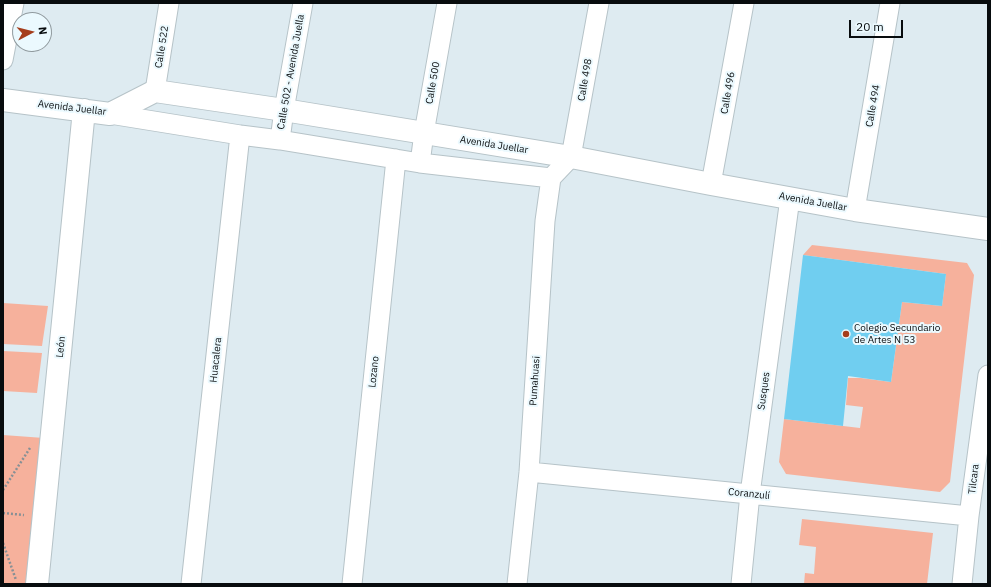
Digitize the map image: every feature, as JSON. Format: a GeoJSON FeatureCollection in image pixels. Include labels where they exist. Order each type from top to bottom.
{"type":"FeatureCollection","features":[{"type":"Feature","properties":{"kind":"street"},"geometry":{"type":"LineString","coordinates":[[3,60],[14,3]]}},
{"type":"Feature","properties":{"kind":"street","name":"Calle 522"},"geometry":{"type":"LineString","coordinates":[[155,91],[169,3]]}},
{"type":"Feature","properties":{"kind":"street","name":"Calle 502 - Avenida Juella"},"geometry":{"type":"LineString","coordinates":[[280,140],[303,3]]}},
{"type":"Feature","properties":{"kind":"street","name":"Calle 500"},"geometry":{"type":"LineString","coordinates":[[420,163],[447,3]]}},
{"type":"Feature","properties":{"kind":"street","name":"Calle 498"},"geometry":{"type":"LineString","coordinates":[[571,157],[599,3]]}},
{"type":"Feature","properties":{"kind":"street","name":"Calle 496"},"geometry":{"type":"LineString","coordinates":[[711,184],[744,3]]}},
{"type":"Feature","properties":{"kind":"street","name":"Calle 494"},"geometry":{"type":"LineString","coordinates":[[855,210],[890,3]]}},
{"type":"Feature","properties":{"kind":"street","name":"Avenida Juellar"},"geometry":{"type":"LineString","coordinates":[[3,100],[110,114],[155,91],[284,110],[571,157],[855,210],[988,229]]}},
{"type":"Feature","properties":{"kind":"street","name":"León"},"geometry":{"type":"LineString","coordinates":[[37,584],[84,110]]}},
{"type":"Feature","properties":{"kind":"street"},"geometry":{"type":"LineString","coordinates":[[110,114],[420,163],[551,178],[571,157]]}},
{"type":"Feature","properties":{"kind":"street","name":"Huacalera"},"geometry":{"type":"LineString","coordinates":[[191,584],[240,135]]}},
{"type":"Feature","properties":{"kind":"street","name":"Lozano"},"geometry":{"type":"LineString","coordinates":[[352,584],[396,159]]}},
{"type":"Feature","properties":{"kind":"street","name":"Pumahuasi"},"geometry":{"type":"LineString","coordinates":[[517,584],[529,472],[546,221],[551,178]]}},
{"type":"Feature","properties":{"kind":"street","name":"Susques"},"geometry":{"type":"LineString","coordinates":[[741,584],[750,494],[790,198]]}},
{"type":"Feature","properties":{"kind":"street","name":"Tilcara"},"geometry":{"type":"LineString","coordinates":[[962,584],[988,375]]}},
{"type":"Feature","properties":{"kind":"street","name":"Coranzulí"},"geometry":{"type":"LineString","coordinates":[[529,472],[970,516]]}},
{"type":"Feature","properties":{"kind":"path"},"geometry":{"type":"LineString","coordinates":[[3,490],[32,444]]}},
{"type":"Feature","properties":{"kind":"path"},"geometry":{"type":"LineString","coordinates":[[3,513],[30,515]]}},
{"type":"Feature","properties":{"kind":"path"},"geometry":{"type":"LineString","coordinates":[[3,543],[18,584]]}},
{"type":"Feature","properties":{"kind":"shaded area"},"geometry":{"type":"Polygon","coordinates":[[[812,245],[967,263],[974,275],[950,482],[940,492],[786,474],[779,462],[784,419],[860,428],[863,407],[846,405],[848,378],[861,378],[891,382],[902,302],[942,306],[946,274],[803,255],[812,245]]]}},
{"type":"Feature","properties":{"kind":"shaded area"},"geometry":{"type":"Polygon","coordinates":[[[3,303],[48,306],[42,346],[3,344],[3,303]]]}},
{"type":"Feature","properties":{"kind":"shaded area"},"geometry":{"type":"Polygon","coordinates":[[[3,351],[42,353],[37,393],[3,391],[3,351]]]}},
{"type":"Feature","properties":{"kind":"shaded area"},"geometry":{"type":"Polygon","coordinates":[[[3,435],[44,438],[29,584],[3,584],[3,435]]]}},
{"type":"Feature","properties":{"kind":"shaded area"},"geometry":{"type":"Polygon","coordinates":[[[802,519],[933,533],[927,584],[804,584],[805,573],[814,574],[816,547],[799,545],[802,519]]]}},
{"type":"Feature","properties":{"kind":"building","name":"Colegio Secundario de Artes N 53"},"geometry":{"type":"Polygon","coordinates":[[[803,255],[946,274],[942,306],[902,302],[891,382],[848,376],[843,426],[784,419],[803,255]]]}},
{"type":"Feature","properties":{"kind":"place","name":"Colegio Secundario de Artes N 53"},"geometry":{"type":"Point","coordinates":[846,334]}}]}
